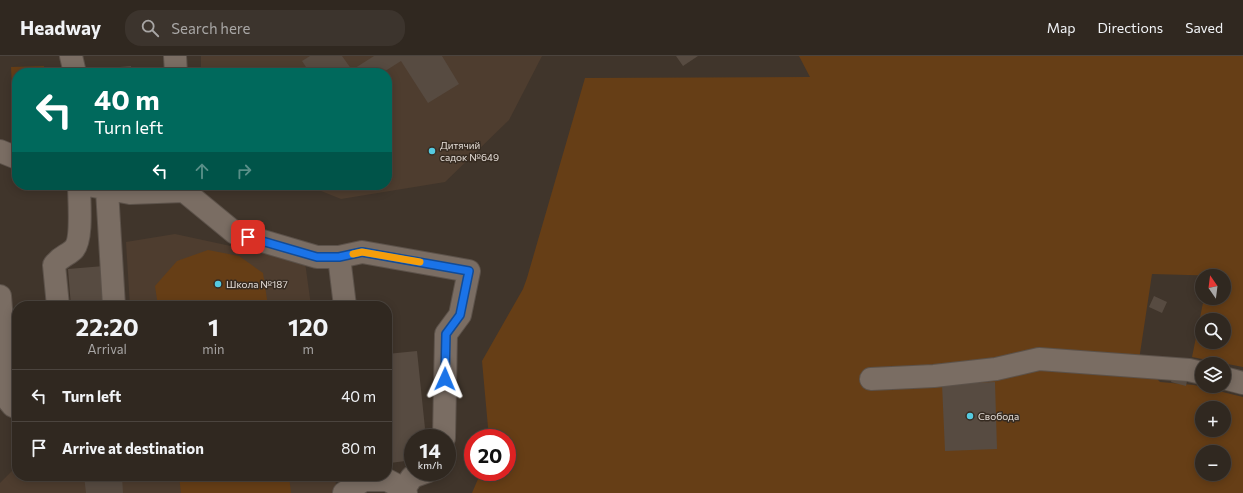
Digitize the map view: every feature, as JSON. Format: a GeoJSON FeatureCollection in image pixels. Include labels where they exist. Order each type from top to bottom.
{"type":"FeatureCollection","features":[{"type":"Feature","properties":{"kind":"lane"},"geometry":{"type":"LineString","coordinates":[[71,56],[74,68]]}},
{"type":"Feature","properties":{"kind":"lane"},"geometry":{"type":"LineString","coordinates":[[175,56],[176,68]]}},
{"type":"Feature","properties":{"kind":"lane"},"geometry":{"type":"LineString","coordinates":[[0,151],[12,156]]}},
{"type":"Feature","properties":{"kind":"lane"},"geometry":{"type":"LineString","coordinates":[[58,301],[54,265],[60,257],[74,249],[79,240],[79,190]]}},
{"type":"Feature","properties":{"kind":"lane"},"geometry":{"type":"LineString","coordinates":[[97,190],[113,301]]}},
{"type":"Feature","properties":{"kind":"lane"},"geometry":{"type":"LineString","coordinates":[[114,190],[130,193],[162,190]]}},
{"type":"Feature","properties":{"kind":"lane"},"geometry":{"type":"LineString","coordinates":[[185,190],[235,233],[317,257],[339,257],[362,252],[469,271],[460,315],[446,334],[444,429]]}},
{"type":"Feature","properties":{"kind":"lane"},"geometry":{"type":"LineString","coordinates":[[339,257],[344,301]]}},
{"type":"Feature","properties":{"kind":"lane"},"geometry":{"type":"LineString","coordinates":[[0,296],[8,400],[12,405]]}},
{"type":"Feature","properties":{"kind":"lane"},"geometry":{"type":"LineString","coordinates":[[871,379],[934,376],[996,368],[1039,359],[1195,371]]}},
{"type":"Feature","properties":{"kind":"lane"},"geometry":{"type":"LineString","coordinates":[[1231,380],[1243,383]]}},
{"type":"Feature","properties":{"kind":"lane"},"geometry":{"type":"LineString","coordinates":[[344,493],[360,481]]}},
{"type":"Feature","properties":{"kind":"lane"},"geometry":{"type":"LineString","coordinates":[[389,481],[405,491],[410,481]]}},
{"type":"Feature","properties":{"kind":"shaded area","name":"Дитячий садок №649"},"geometry":{"type":"Polygon","coordinates":[[[201,56],[542,56],[509,120],[445,182],[341,199],[318,190],[392,190],[392,68],[201,68],[201,56]]]}},
{"type":"Feature","properties":{"kind":"shaded area"},"geometry":{"type":"Polygon","coordinates":[[[799,56],[1243,56],[1243,367],[1231,365],[1231,357],[1192,357],[1195,342],[1195,349],[1231,349],[1231,313],[1201,313],[1203,305],[1231,305],[1231,269],[1195,269],[1195,275],[1152,274],[1139,360],[1160,382],[1195,385],[1195,393],[1227,393],[1243,397],[1243,493],[472,493],[477,481],[516,481],[516,429],[488,429],[482,361],[523,289],[585,78],[810,77],[799,56]]]}},
{"type":"Feature","properties":{"kind":"shaded area"},"geometry":{"type":"Polygon","coordinates":[[[44,66],[44,68],[12,68],[12,89],[11,67],[44,66]]]}},
{"type":"Feature","properties":{"kind":"shaded area","name":"Школа №187"},"geometry":{"type":"Polygon","coordinates":[[[175,234],[305,262],[310,301],[130,301],[126,242],[175,234]]]}},
{"type":"Feature","properties":{"kind":"shaded area"},"geometry":{"type":"Polygon","coordinates":[[[208,250],[239,256],[263,273],[267,301],[157,301],[155,286],[177,261],[208,250]]]}},
{"type":"Feature","properties":{"kind":"shaded area"},"geometry":{"type":"Polygon","coordinates":[[[12,471],[12,481],[336,481],[337,493],[0,493],[0,483],[12,471]]]}},
{"type":"Feature","properties":{"kind":"shaded area"},"geometry":{"type":"Polygon","coordinates":[[[180,481],[290,481],[291,493],[181,493],[180,481]]]}},
{"type":"Feature","properties":{"kind":"building"},"geometry":{"type":"Polygon","coordinates":[[[310,56],[342,56],[351,68],[307,68],[302,61],[310,56]]]}},
{"type":"Feature","properties":{"kind":"building"},"geometry":{"type":"Polygon","coordinates":[[[374,56],[442,56],[459,84],[428,103],[401,61],[390,68],[355,68],[374,56]]]}},
{"type":"Feature","properties":{"kind":"building"},"geometry":{"type":"Polygon","coordinates":[[[676,56],[698,56],[683,66],[676,56]]]}},
{"type":"Feature","properties":{"kind":"building"},"geometry":{"type":"Polygon","coordinates":[[[131,66],[131,68],[108,68],[131,66]]]}},
{"type":"Feature","properties":{"kind":"building"},"geometry":{"type":"Polygon","coordinates":[[[104,266],[106,301],[71,301],[68,269],[104,266]]]}},
{"type":"Feature","properties":{"kind":"building"},"geometry":{"type":"Polygon","coordinates":[[[1154,296],[1167,302],[1162,313],[1149,307],[1154,296]]]}},
{"type":"Feature","properties":{"kind":"building"},"geometry":{"type":"Polygon","coordinates":[[[417,351],[425,429],[404,429],[404,461],[392,463],[392,354],[417,351]]]}},
{"type":"Feature","properties":{"kind":"building"},"geometry":{"type":"Polygon","coordinates":[[[1174,373],[1188,376],[1186,386],[1171,382],[1174,373]]]}},
{"type":"Feature","properties":{"kind":"building","name":"Свобода"},"geometry":{"type":"Polygon","coordinates":[[[995,382],[997,449],[945,451],[942,384],[995,382]]]}},
{"type":"Feature","properties":{"kind":"building"},"geometry":{"type":"Polygon","coordinates":[[[85,481],[122,481],[123,493],[86,493],[85,481]]]}},
{"type":"Feature","properties":{"kind":"slow traffic"},"geometry":{"type":"LineString","coordinates":[[353,254],[362,252],[420,262]]}},
{"type":"Feature","properties":{"kind":"place","name":"Дитячий садок №649"},"geometry":{"type":"Point","coordinates":[432,151]}},
{"type":"Feature","properties":{"kind":"place","name":"Школа №187"},"geometry":{"type":"Point","coordinates":[218,284]}},
{"type":"Feature","properties":{"kind":"place","name":"Свобода"},"geometry":{"type":"Point","coordinates":[970,416]}},
{"type":"Feature","properties":{"kind":"route"},"geometry":{"type":"LineString","coordinates":[[248,237],[317,257],[339,257],[362,252],[469,271],[460,315],[446,334],[445,379]]}}]}
